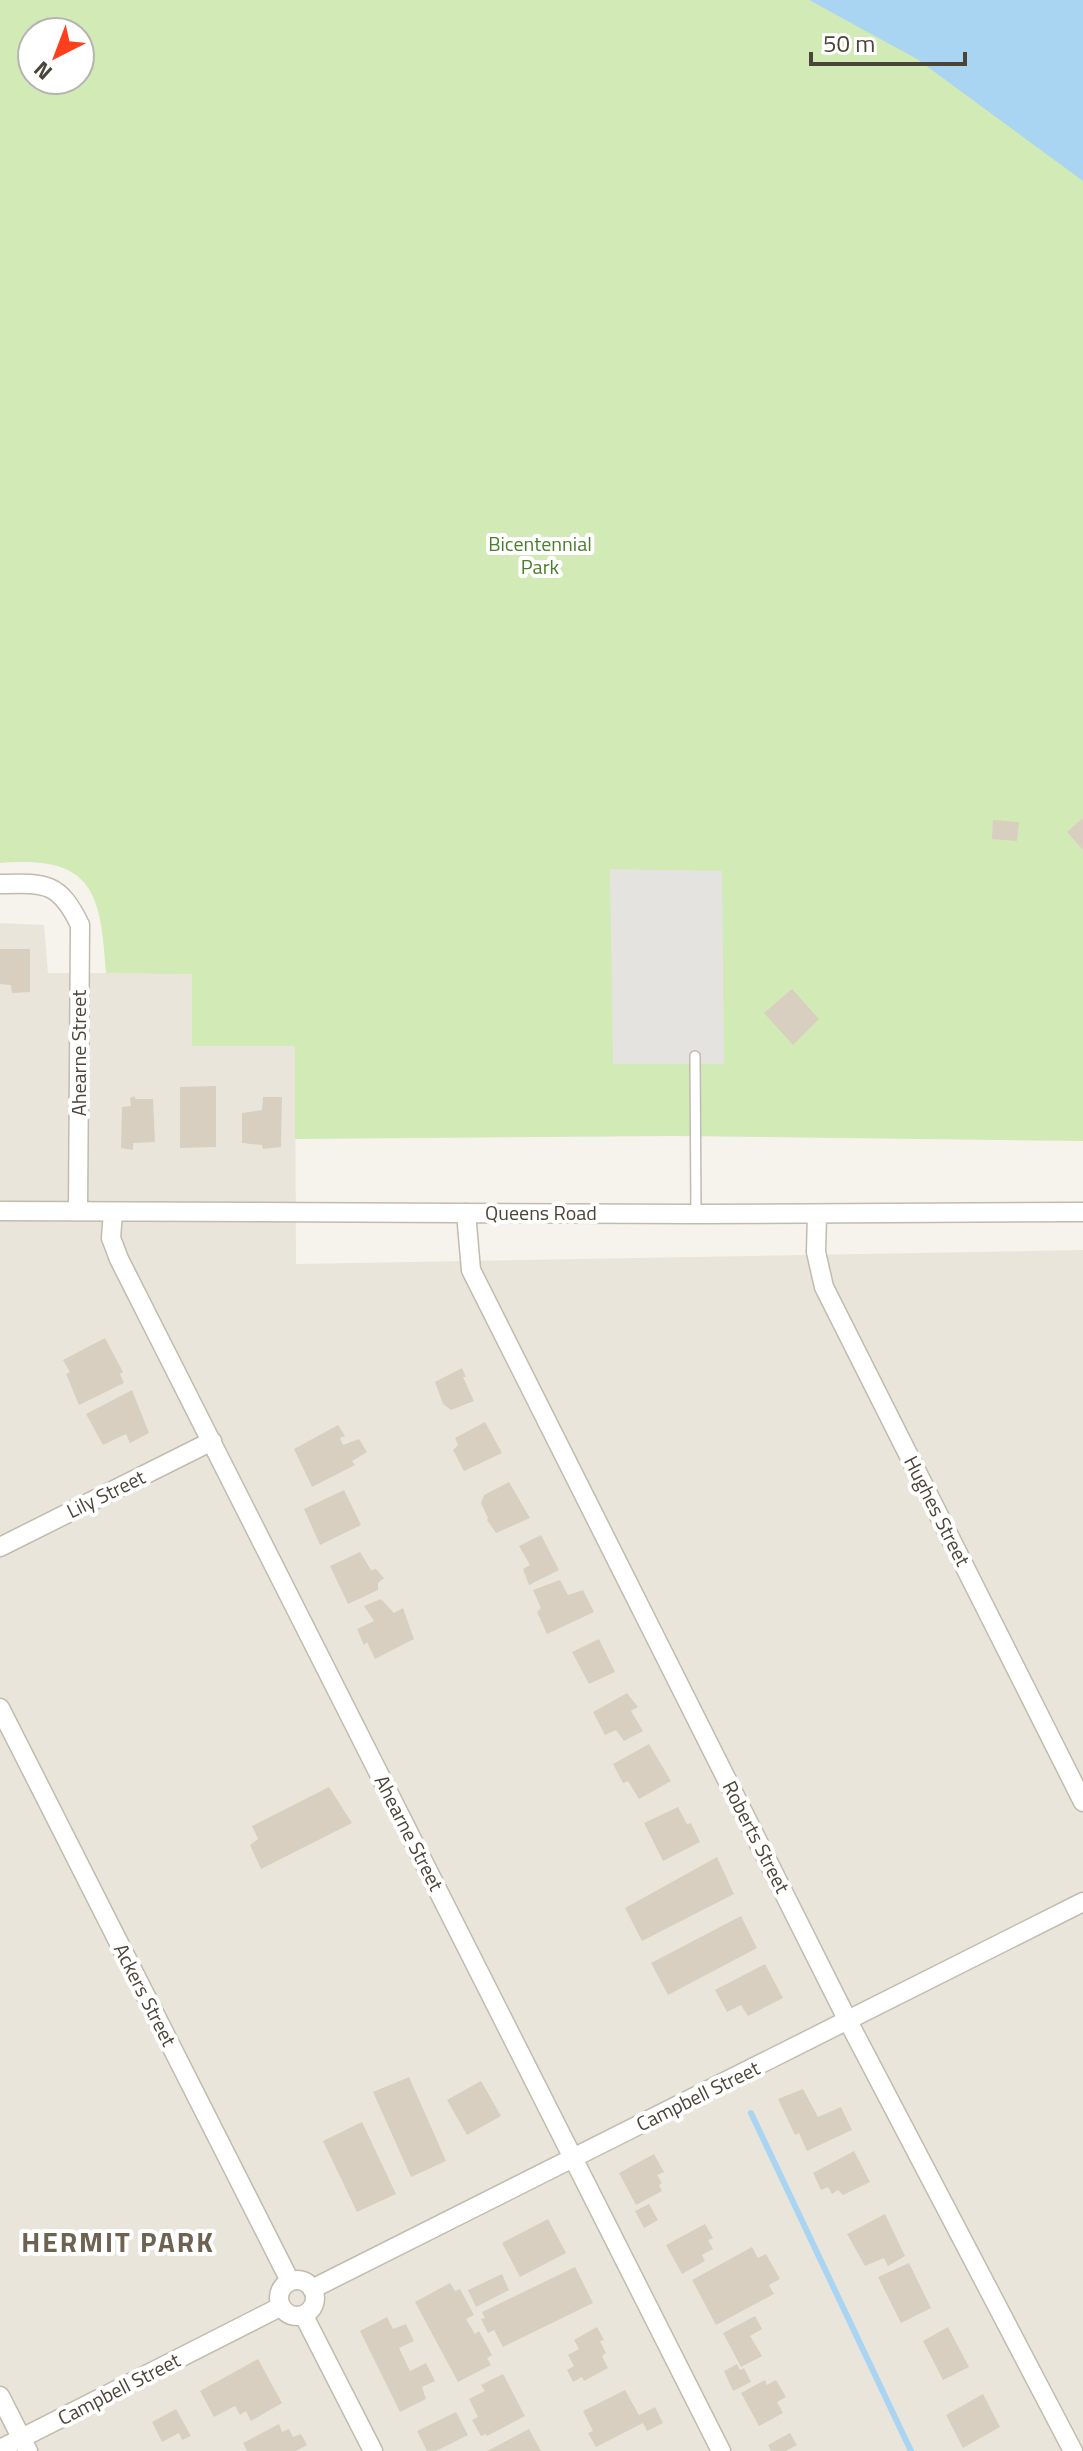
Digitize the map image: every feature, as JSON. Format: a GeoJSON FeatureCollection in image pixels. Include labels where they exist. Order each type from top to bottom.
{"type":"FeatureCollection","features":[{"type":"Feature","properties":{"kind":"street","name":"Ahearne Street"},"geometry":{"type":"LineString","coordinates":[[0,884],[42,883],[63,899],[80,925],[78,1211]]}},
{"type":"Feature","properties":{"kind":"street","name":"Queens Road"},"geometry":{"type":"LineString","coordinates":[[0,1211],[1083,1212]]}},
{"type":"Feature","properties":{"kind":"street","name":"Ahearne Street"},"geometry":{"type":"LineString","coordinates":[[113,1212],[111,1238],[119,1259],[721,2451]]}},
{"type":"Feature","properties":{"kind":"street","name":"Roberts Street"},"geometry":{"type":"LineString","coordinates":[[466,1213],[471,1270],[848,2021],[1073,2451]]}},
{"type":"Feature","properties":{"kind":"street","name":"Hughes Street"},"geometry":{"type":"LineString","coordinates":[[817,1214],[816,1252],[824,1287],[1083,1802]]}},
{"type":"Feature","properties":{"kind":"street","name":"Lily Street"},"geometry":{"type":"LineString","coordinates":[[0,1547],[212,1441]]}},
{"type":"Feature","properties":{"kind":"street","name":"Ackers Street"},"geometry":{"type":"LineString","coordinates":[[0,1708],[290,2281]]}},
{"type":"Feature","properties":{"kind":"street","name":"Campbell Street"},"geometry":{"type":"LineString","coordinates":[[312,2289],[1083,1902]]}},
{"type":"Feature","properties":{"kind":"street"},"geometry":{"type":"LineString","coordinates":[[290,2281],[303,2281],[315,2295],[313,2307],[304,2316],[291,2316],[280,2307],[278,2295],[290,2281]]}},
{"type":"Feature","properties":{"kind":"street","name":"Campbell Street"},"geometry":{"type":"LineString","coordinates":[[0,2449],[24,2444],[280,2307]]}},
{"type":"Feature","properties":{"kind":"street"},"geometry":{"type":"LineString","coordinates":[[304,2316],[373,2451]]}},
{"type":"Feature","properties":{"kind":"street"},"geometry":{"type":"LineString","coordinates":[[0,2396],[24,2444]]}},
{"type":"Feature","properties":{"kind":"lane"},"geometry":{"type":"LineString","coordinates":[[695,1056],[696,1214]]}},
{"type":"Feature","properties":{"kind":"shaded area"},"geometry":{"type":"Polygon","coordinates":[[[610,869],[722,871],[724,1064],[613,1064],[610,869]]]}},
{"type":"Feature","properties":{"kind":"shaded area"},"geometry":{"type":"Polygon","coordinates":[[[0,923],[44,925],[48,973],[192,973],[192,1046],[295,1046],[296,1264],[1083,1250],[1083,2451],[0,2451],[0,923]]]}},
{"type":"Feature","properties":{"kind":"green space","name":"Bicentennial Park"},"geometry":{"type":"Polygon","coordinates":[[[0,0],[809,0],[917,58],[1083,181],[1083,1141],[674,1136],[295,1139],[295,1046],[192,1046],[192,974],[106,973],[100,920],[95,900],[86,884],[73,873],[55,865],[0,863],[0,0]]]}},
{"type":"Feature","properties":{"kind":"water"},"geometry":{"type":"Polygon","coordinates":[[[809,0],[1083,0],[1083,181],[917,59],[809,0]]]}},
{"type":"Feature","properties":{"kind":"building"},"geometry":{"type":"Polygon","coordinates":[[[1083,818],[1083,850],[1067,832],[1083,818]]]}},
{"type":"Feature","properties":{"kind":"building"},"geometry":{"type":"Polygon","coordinates":[[[993,820],[1019,822],[1017,841],[992,839],[993,820]]]}},
{"type":"Feature","properties":{"kind":"building"},"geometry":{"type":"Polygon","coordinates":[[[0,949],[30,949],[30,992],[12,993],[11,985],[0,984],[0,949]]]}},
{"type":"Feature","properties":{"kind":"building"},"geometry":{"type":"Polygon","coordinates":[[[792,989],[819,1019],[793,1045],[764,1013],[792,989]]]}},
{"type":"Feature","properties":{"kind":"building"},"geometry":{"type":"Polygon","coordinates":[[[216,1086],[216,1147],[180,1148],[180,1087],[216,1086]]]}},
{"type":"Feature","properties":{"kind":"building"},"geometry":{"type":"Polygon","coordinates":[[[134,1096],[136,1099],[153,1099],[155,1142],[133,1143],[133,1150],[121,1148],[122,1107],[131,1106],[130,1098],[134,1096]]]}},
{"type":"Feature","properties":{"kind":"building"},"geometry":{"type":"Polygon","coordinates":[[[263,1097],[282,1097],[281,1147],[263,1149],[262,1145],[242,1143],[242,1113],[262,1110],[263,1097]]]}},
{"type":"Feature","properties":{"kind":"building"},"geometry":{"type":"Polygon","coordinates":[[[105,1338],[123,1372],[120,1374],[124,1383],[79,1405],[66,1374],[70,1372],[63,1360],[105,1338]]]}},
{"type":"Feature","properties":{"kind":"building"},"geometry":{"type":"Polygon","coordinates":[[[462,1368],[474,1401],[451,1410],[443,1404],[435,1382],[462,1368]]]}},
{"type":"Feature","properties":{"kind":"building"},"geometry":{"type":"Polygon","coordinates":[[[132,1390],[149,1433],[130,1443],[126,1434],[103,1445],[86,1414],[132,1390]]]}},
{"type":"Feature","properties":{"kind":"building"},"geometry":{"type":"Polygon","coordinates":[[[485,1422],[502,1453],[464,1471],[453,1450],[458,1445],[455,1438],[485,1422]]]}},
{"type":"Feature","properties":{"kind":"building"},"geometry":{"type":"Polygon","coordinates":[[[338,1425],[345,1436],[340,1438],[343,1445],[359,1439],[367,1452],[352,1461],[355,1465],[312,1487],[294,1449],[338,1425]]]}},
{"type":"Feature","properties":{"kind":"building"},"geometry":{"type":"Polygon","coordinates":[[[509,1482],[530,1518],[496,1533],[481,1503],[484,1495],[509,1482]]]}},
{"type":"Feature","properties":{"kind":"building"},"geometry":{"type":"Polygon","coordinates":[[[344,1490],[361,1525],[320,1545],[304,1509],[344,1490]]]}},
{"type":"Feature","properties":{"kind":"building"},"geometry":{"type":"Polygon","coordinates":[[[541,1535],[559,1570],[529,1585],[523,1569],[530,1565],[519,1546],[541,1535]]]}},
{"type":"Feature","properties":{"kind":"building"},"geometry":{"type":"Polygon","coordinates":[[[360,1552],[371,1570],[376,1569],[384,1578],[378,1583],[378,1590],[348,1604],[330,1566],[360,1552]]]}},
{"type":"Feature","properties":{"kind":"building"},"geometry":{"type":"Polygon","coordinates":[[[560,1580],[568,1595],[583,1590],[594,1612],[547,1634],[537,1612],[541,1608],[533,1590],[560,1580]]]}},
{"type":"Feature","properties":{"kind":"building"},"geometry":{"type":"Polygon","coordinates":[[[381,1599],[394,1613],[403,1608],[414,1639],[375,1659],[357,1629],[374,1621],[364,1606],[381,1599]]]}},
{"type":"Feature","properties":{"kind":"building"},"geometry":{"type":"Polygon","coordinates":[[[599,1639],[615,1672],[589,1684],[572,1652],[599,1639]]]}},
{"type":"Feature","properties":{"kind":"building"},"geometry":{"type":"Polygon","coordinates":[[[627,1693],[638,1707],[631,1711],[643,1731],[624,1741],[616,1730],[605,1735],[593,1712],[627,1693]]]}},
{"type":"Feature","properties":{"kind":"building"},"geometry":{"type":"Polygon","coordinates":[[[649,1744],[671,1781],[639,1799],[628,1781],[623,1783],[613,1764],[649,1744]]]}},
{"type":"Feature","properties":{"kind":"building"},"geometry":{"type":"Polygon","coordinates":[[[329,1787],[352,1823],[261,1869],[250,1845],[258,1839],[252,1826],[329,1787]]]}},
{"type":"Feature","properties":{"kind":"building"},"geometry":{"type":"Polygon","coordinates":[[[678,1807],[687,1824],[691,1823],[700,1842],[663,1861],[644,1823],[678,1807]]]}},
{"type":"Feature","properties":{"kind":"building"},"geometry":{"type":"Polygon","coordinates":[[[717,1857],[734,1894],[642,1941],[625,1908],[717,1857]]]}},
{"type":"Feature","properties":{"kind":"building"},"geometry":{"type":"Polygon","coordinates":[[[741,1916],[757,1948],[668,1995],[651,1963],[741,1916]]]}},
{"type":"Feature","properties":{"kind":"building"},"geometry":{"type":"Polygon","coordinates":[[[765,1964],[783,1998],[748,2016],[741,2005],[727,2012],[715,1990],[765,1964]]]}},
{"type":"Feature","properties":{"kind":"building"},"geometry":{"type":"Polygon","coordinates":[[[409,2077],[446,2161],[411,2177],[373,2092],[409,2077]]]}},
{"type":"Feature","properties":{"kind":"building"},"geometry":{"type":"Polygon","coordinates":[[[481,2081],[501,2116],[467,2135],[447,2100],[481,2081]]]}},
{"type":"Feature","properties":{"kind":"building"},"geometry":{"type":"Polygon","coordinates":[[[803,2089],[818,2117],[841,2107],[852,2130],[807,2151],[799,2133],[795,2135],[778,2099],[803,2089]]]}},
{"type":"Feature","properties":{"kind":"building"},"geometry":{"type":"Polygon","coordinates":[[[362,2122],[396,2194],[357,2212],[323,2141],[362,2122]]]}},
{"type":"Feature","properties":{"kind":"building"},"geometry":{"type":"Polygon","coordinates":[[[854,2151],[870,2182],[843,2195],[838,2190],[832,2194],[828,2187],[821,2190],[813,2173],[854,2151]]]}},
{"type":"Feature","properties":{"kind":"building"},"geometry":{"type":"Polygon","coordinates":[[[654,2154],[664,2172],[657,2175],[662,2191],[636,2205],[619,2173],[654,2154]]]}},
{"type":"Feature","properties":{"kind":"building"},"geometry":{"type":"Polygon","coordinates":[[[649,2204],[658,2220],[644,2228],[635,2211],[649,2204]]]}},
{"type":"Feature","properties":{"kind":"building"},"geometry":{"type":"Polygon","coordinates":[[[885,2214],[905,2256],[888,2266],[884,2258],[865,2266],[847,2234],[885,2214]]]}},
{"type":"Feature","properties":{"kind":"building"},"geometry":{"type":"Polygon","coordinates":[[[548,2219],[566,2253],[520,2277],[502,2243],[548,2219]]]}},
{"type":"Feature","properties":{"kind":"building"},"geometry":{"type":"Polygon","coordinates":[[[705,2224],[713,2238],[708,2240],[713,2249],[702,2255],[705,2261],[682,2274],[666,2245],[705,2224]]]}},
{"type":"Feature","properties":{"kind":"building"},"geometry":{"type":"Polygon","coordinates":[[[752,2247],[758,2258],[766,2254],[780,2279],[769,2285],[774,2294],[716,2325],[692,2280],[752,2247]]]}},
{"type":"Feature","properties":{"kind":"building"},"geometry":{"type":"Polygon","coordinates":[[[909,2263],[931,2308],[901,2323],[878,2277],[909,2263]]]}},
{"type":"Feature","properties":{"kind":"building"},"geometry":{"type":"Polygon","coordinates":[[[575,2267],[593,2303],[503,2347],[494,2330],[488,2333],[481,2319],[485,2318],[482,2312],[575,2267]]]}},
{"type":"Feature","properties":{"kind":"building"},"geometry":{"type":"Polygon","coordinates":[[[502,2274],[509,2290],[476,2307],[468,2290],[502,2274]]]}},
{"type":"Feature","properties":{"kind":"building"},"geometry":{"type":"Polygon","coordinates":[[[450,2283],[455,2291],[460,2289],[474,2315],[466,2319],[475,2334],[479,2331],[492,2355],[487,2358],[491,2365],[458,2382],[415,2302],[450,2283]]]}},
{"type":"Feature","properties":{"kind":"building"},"geometry":{"type":"Polygon","coordinates":[[[755,2316],[762,2329],[750,2336],[762,2356],[741,2367],[723,2333],[755,2316]]]}},
{"type":"Feature","properties":{"kind":"building"},"geometry":{"type":"Polygon","coordinates":[[[387,2317],[393,2329],[406,2324],[414,2341],[399,2348],[410,2371],[426,2363],[435,2381],[422,2387],[426,2399],[400,2412],[360,2331],[387,2317]]]}},
{"type":"Feature","properties":{"kind":"building"},"geometry":{"type":"Polygon","coordinates":[[[597,2327],[604,2340],[600,2341],[606,2353],[602,2356],[608,2368],[584,2381],[582,2377],[573,2382],[567,2370],[574,2366],[568,2355],[579,2349],[574,2340],[597,2327]]]}},
{"type":"Feature","properties":{"kind":"building"},"geometry":{"type":"Polygon","coordinates":[[[948,2327],[969,2367],[943,2380],[923,2341],[948,2327]]]}},
{"type":"Feature","properties":{"kind":"building"},"geometry":{"type":"Polygon","coordinates":[[[258,2359],[282,2403],[251,2421],[246,2411],[240,2415],[235,2406],[214,2417],[200,2391],[258,2359]]]}},
{"type":"Feature","properties":{"kind":"building"},"geometry":{"type":"Polygon","coordinates":[[[737,2364],[740,2370],[744,2368],[751,2382],[733,2391],[724,2371],[737,2364]]]}},
{"type":"Feature","properties":{"kind":"building"},"geometry":{"type":"Polygon","coordinates":[[[503,2374],[525,2416],[487,2436],[481,2436],[472,2420],[478,2417],[469,2399],[485,2391],[481,2385],[503,2374]]]}},
{"type":"Feature","properties":{"kind":"building"},"geometry":{"type":"Polygon","coordinates":[[[765,2380],[767,2385],[776,2380],[786,2397],[777,2402],[783,2413],[759,2426],[741,2393],[765,2380]]]}},
{"type":"Feature","properties":{"kind":"building"},"geometry":{"type":"Polygon","coordinates":[[[625,2390],[639,2415],[655,2407],[663,2423],[647,2431],[643,2423],[596,2447],[588,2433],[593,2431],[583,2411],[625,2390]]]}},
{"type":"Feature","properties":{"kind":"building"},"geometry":{"type":"Polygon","coordinates":[[[983,2394],[1000,2427],[963,2448],[946,2415],[983,2394]]]}},
{"type":"Feature","properties":{"kind":"building"},"geometry":{"type":"Polygon","coordinates":[[[176,2409],[191,2436],[182,2440],[179,2433],[162,2442],[152,2422],[176,2409]]]}},
{"type":"Feature","properties":{"kind":"building"},"geometry":{"type":"Polygon","coordinates":[[[456,2412],[468,2435],[436,2451],[427,2451],[417,2431],[456,2412]]]}},
{"type":"Feature","properties":{"kind":"building"},"geometry":{"type":"Polygon","coordinates":[[[279,2424],[282,2432],[289,2429],[293,2437],[301,2434],[307,2445],[296,2451],[247,2451],[243,2443],[279,2424]]]}},
{"type":"Feature","properties":{"kind":"building"},"geometry":{"type":"Polygon","coordinates":[[[529,2429],[541,2451],[487,2451],[529,2429]]]}},
{"type":"Feature","properties":{"kind":"building"},"geometry":{"type":"Polygon","coordinates":[[[790,2433],[797,2445],[786,2451],[771,2451],[768,2445],[790,2433]]]}},
{"type":"Feature","properties":{"kind":"waterway"},"geometry":{"type":"LineString","coordinates":[[751,2113],[911,2451]]}},
{"type":"Feature","properties":{"kind":"district","name":"HERMIT PARK"},"geometry":{"type":"Point","coordinates":[118,2242]}}]}
